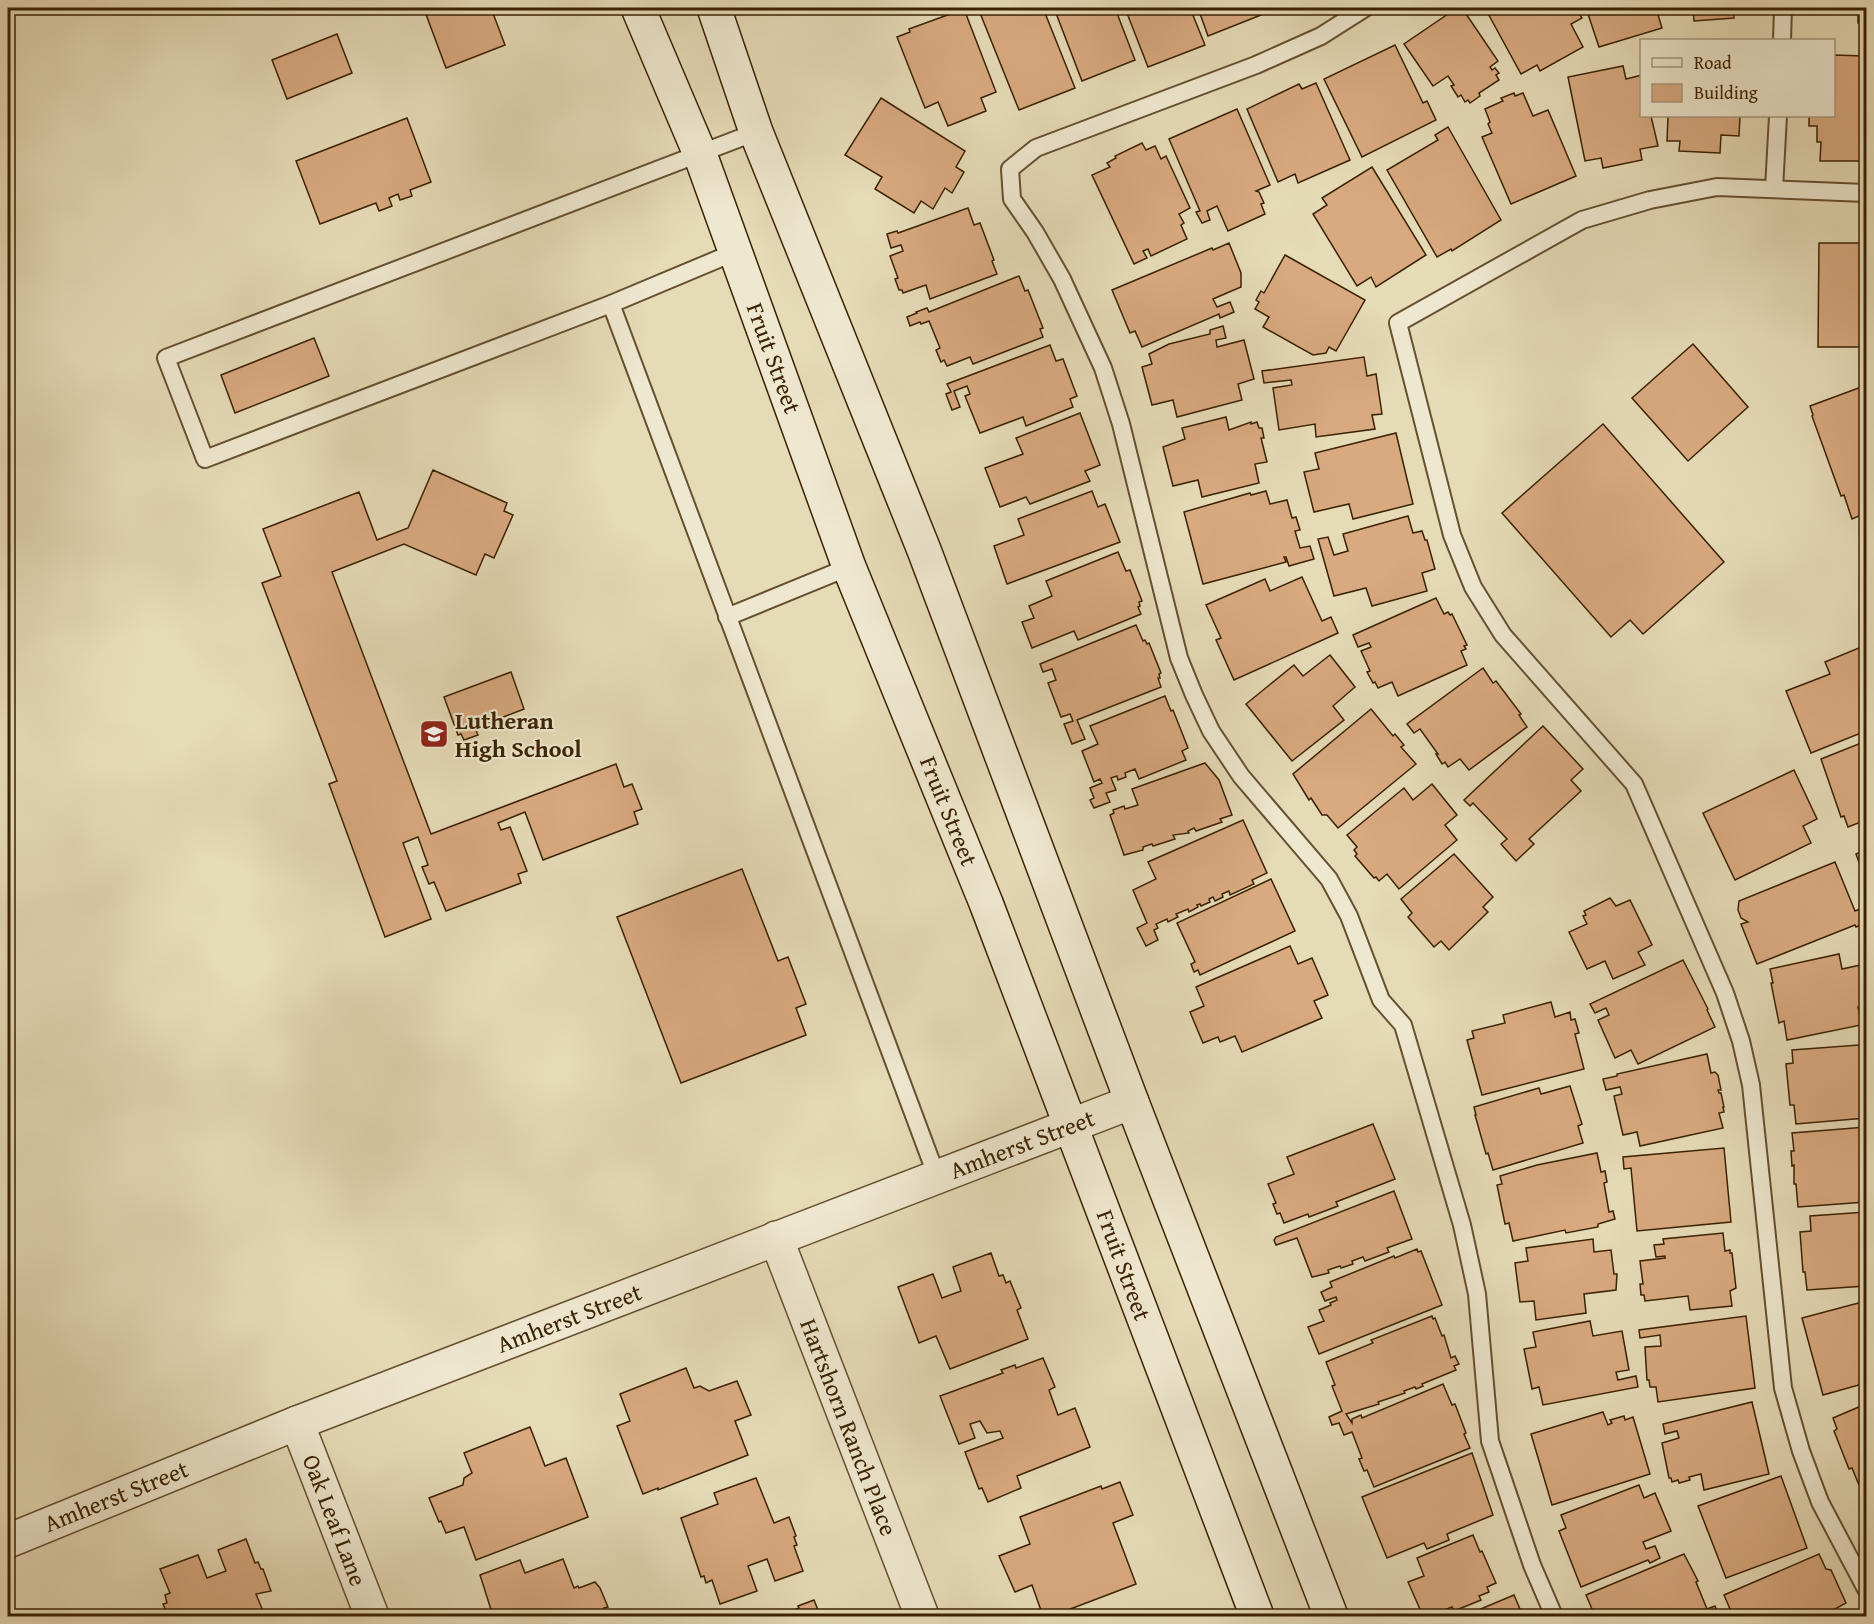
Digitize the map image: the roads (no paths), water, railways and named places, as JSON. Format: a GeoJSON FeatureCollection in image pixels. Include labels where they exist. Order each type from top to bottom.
{"type":"FeatureCollection","features":[{"type":"Feature","properties":{"kind":"main road","name":"Fruit Street"},"geometry":{"type":"LineString","coordinates":[[638,8],[699,154],[849,567],[982,892],[1257,1617]]}},
{"type":"Feature","properties":{"kind":"main road"},"geometry":{"type":"LineString","coordinates":[[714,8],[756,132],[924,550],[1132,1102],[1331,1617]]}},
{"type":"Feature","properties":{"kind":"main road","name":"Amherst Street"},"geometry":{"type":"LineString","coordinates":[[8,1541],[297,1423],[1132,1102]]}},
{"type":"Feature","properties":{"kind":"main road","name":"Hartshorn Ranch Place"},"geometry":{"type":"LineString","coordinates":[[776,1238],[922,1617]]}},
{"type":"Feature","properties":{"kind":"main road","name":"Oak Leaf Lane"},"geometry":{"type":"LineString","coordinates":[[297,1423],[372,1617]]}},
{"type":"Feature","properties":{"kind":"lane"},"geometry":{"type":"LineString","coordinates":[[1365,8],[1321,36],[1256,65],[1036,148],[1011,169],[1012,199],[1035,232],[1062,279],[1103,368],[1121,424],[1179,658],[1211,731],[1241,776],[1329,879],[1349,916],[1381,1000],[1403,1025],[1462,1225],[1477,1294],[1490,1441],[1532,1565],[1554,1617]]}},
{"type":"Feature","properties":{"kind":"lane"},"geometry":{"type":"LineString","coordinates":[[1782,39],[1783,8]]}},
{"type":"Feature","properties":{"kind":"lane"},"geometry":{"type":"LineString","coordinates":[[1774,189],[1778,117]]}},
{"type":"Feature","properties":{"kind":"lane"},"geometry":{"type":"LineString","coordinates":[[735,252],[611,304],[205,459],[166,358],[756,132]]}},
{"type":"Feature","properties":{"kind":"lane"},"geometry":{"type":"LineString","coordinates":[[1866,193],[1717,187],[1650,200],[1582,220],[1398,323],[1452,535],[1473,588],[1503,635],[1634,784],[1725,993],[1741,1041],[1751,1085],[1783,1388],[1820,1502],[1866,1588]]}},
{"type":"Feature","properties":{"kind":"lane"},"geometry":{"type":"LineString","coordinates":[[611,304],[937,1177]]}},
{"type":"Feature","properties":{"kind":"lane"},"geometry":{"type":"LineString","coordinates":[[728,616],[849,567]]}},
{"type":"Feature","properties":{"kind":"place","name":"Lutheran High School"},"geometry":{"type":"Point","coordinates":[434,734]}}]}
